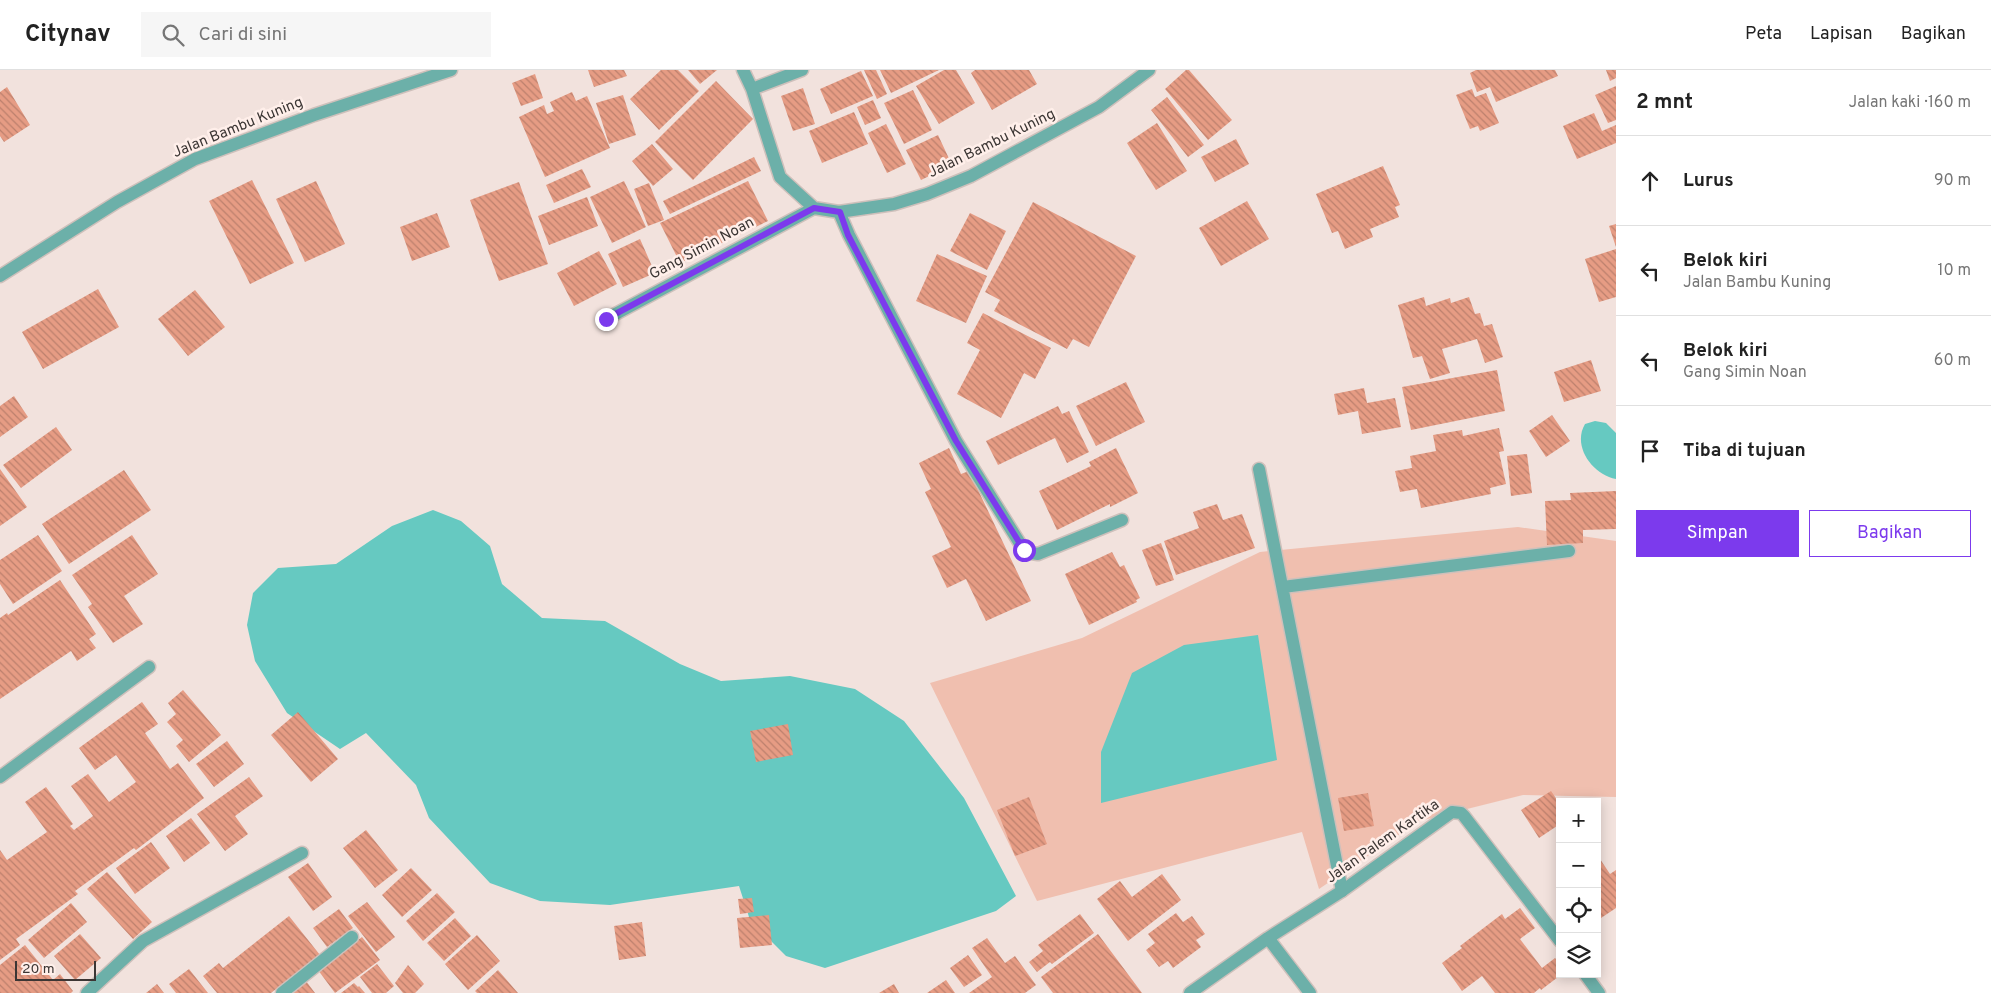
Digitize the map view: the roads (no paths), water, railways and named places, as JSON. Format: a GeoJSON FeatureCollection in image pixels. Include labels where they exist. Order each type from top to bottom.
{"type":"FeatureCollection","features":[{"type":"Feature","properties":{"kind":"street","name":"Jalan Bambu Kuning"},"geometry":{"type":"LineString","coordinates":[[0,276],[117,202],[195,159],[314,115],[451,70]]}},
{"type":"Feature","properties":{"kind":"street"},"geometry":{"type":"LineString","coordinates":[[744,70],[752,89],[780,177],[814,208]]}},
{"type":"Feature","properties":{"kind":"street"},"geometry":{"type":"LineString","coordinates":[[752,89],[802,70]]}},
{"type":"Feature","properties":{"kind":"street","name":"Jalan Bambu Kuning"},"geometry":{"type":"LineString","coordinates":[[814,208],[840,212],[894,204],[927,194],[971,176],[1099,107],[1149,70]]}},
{"type":"Feature","properties":{"kind":"street","name":"Gang Simin Noan"},"geometry":{"type":"LineString","coordinates":[[606,319],[814,208]]}},
{"type":"Feature","properties":{"kind":"street"},"geometry":{"type":"LineString","coordinates":[[840,212],[848,235],[956,441],[1024,550],[1038,554],[1122,520]]}},
{"type":"Feature","properties":{"kind":"street"},"geometry":{"type":"LineString","coordinates":[[1259,468],[1342,891]]}},
{"type":"Feature","properties":{"kind":"street"},"geometry":{"type":"LineString","coordinates":[[1282,588],[1569,551]]}},
{"type":"Feature","properties":{"kind":"street"},"geometry":{"type":"LineString","coordinates":[[0,777],[149,667]]}},
{"type":"Feature","properties":{"kind":"street","name":"Jalan Palem Kartika"},"geometry":{"type":"LineString","coordinates":[[1190,993],[1268,938],[1342,891],[1448,814],[1457,812],[1464,816],[1556,936]]}},
{"type":"Feature","properties":{"kind":"street"},"geometry":{"type":"LineString","coordinates":[[87,993],[143,941],[302,853]]}},
{"type":"Feature","properties":{"kind":"street"},"geometry":{"type":"LineString","coordinates":[[282,993],[352,937]]}},
{"type":"Feature","properties":{"kind":"street"},"geometry":{"type":"LineString","coordinates":[[1268,938],[1310,993]]}},
{"type":"Feature","properties":{"kind":"street"},"geometry":{"type":"LineString","coordinates":[[1588,978],[1599,993]]}},
{"type":"Feature","properties":{"kind":"water"},"geometry":{"type":"Polygon","coordinates":[[[1595,421],[1606,423],[1616,433],[1616,479],[1607,476],[1592,465],[1583,450],[1581,441],[1585,424],[1595,421]]]}},
{"type":"Feature","properties":{"kind":"water"},"geometry":{"type":"Polygon","coordinates":[[[433,510],[461,521],[490,546],[502,584],[542,618],[605,621],[680,664],[721,681],[790,676],[855,689],[904,721],[964,798],[1016,896],[996,911],[825,968],[786,956],[750,920],[739,886],[610,905],[540,901],[490,883],[429,818],[416,785],[366,733],[340,749],[287,713],[255,661],[247,625],[253,593],[278,568],[336,564],[392,526],[433,510]]]}},
{"type":"Feature","properties":{"kind":"water"},"geometry":{"type":"Polygon","coordinates":[[[1258,635],[1277,760],[1101,803],[1101,752],[1132,673],[1184,645],[1258,635]]]}}]}
